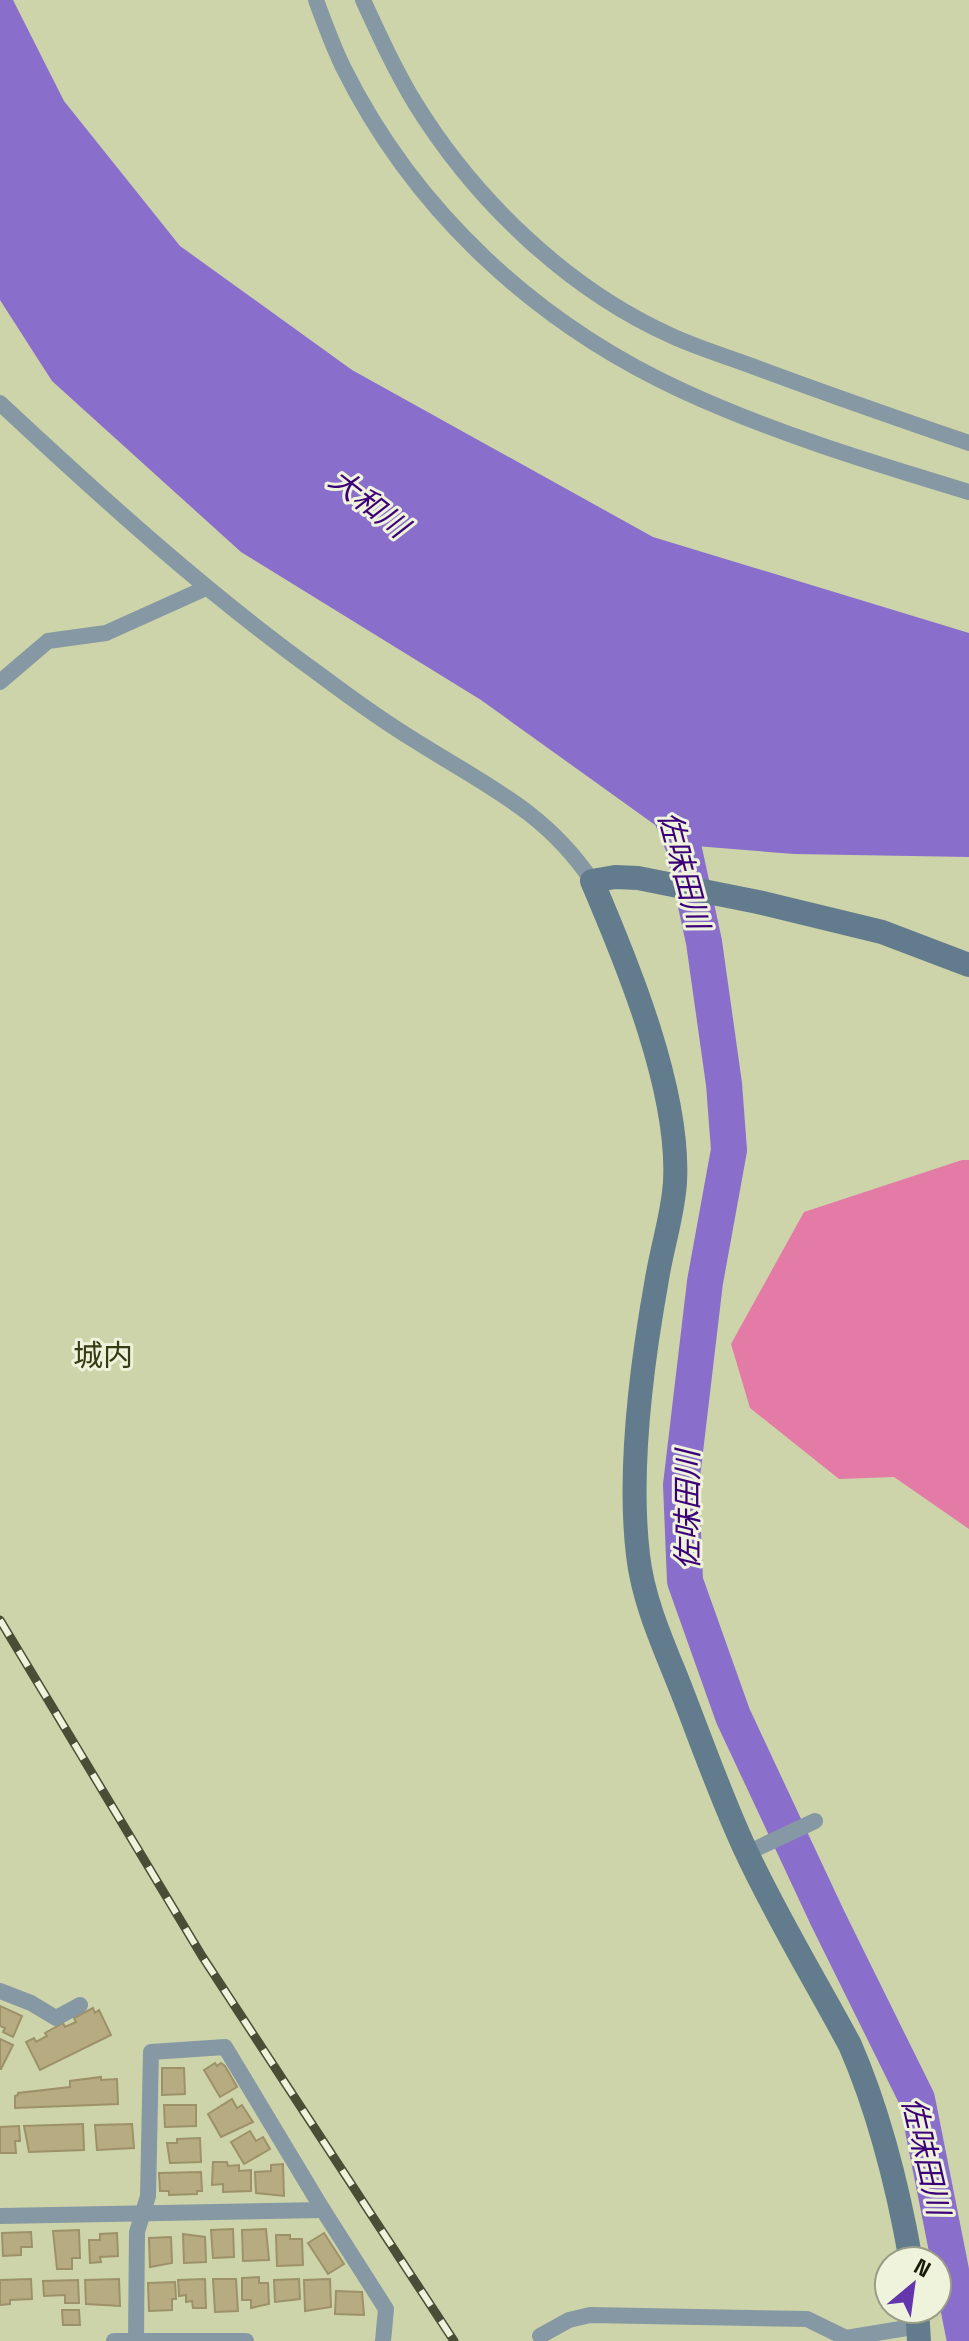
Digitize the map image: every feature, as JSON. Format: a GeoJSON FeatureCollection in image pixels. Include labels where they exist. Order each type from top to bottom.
{"type":"FeatureCollection","features":[{"type":"Feature","properties":{"kind":"street"},"geometry":{"type":"LineString","coordinates":[[316,0],[343,68],[379,128],[427,197],[464,239],[508,281],[559,320],[615,356],[683,392],[837,450],[969,492]]}},
{"type":"Feature","properties":{"kind":"street"},"geometry":{"type":"LineString","coordinates":[[363,0],[415,103],[456,162],[502,213],[564,270],[621,308],[671,336],[969,443]]}},
{"type":"Feature","properties":{"kind":"street"},"geometry":{"type":"LineString","coordinates":[[0,403],[206,588],[365,707],[531,812],[558,836],[592,881],[618,941],[659,1064],[674,1154],[672,1209],[657,1278],[642,1392],[635,1520],[638,1557],[647,1598],[728,1811],[753,1850],[864,2077],[886,2148],[907,2245]]}},
{"type":"Feature","properties":{"kind":"street"},"geometry":{"type":"LineString","coordinates":[[0,682],[48,641],[106,633],[206,588]]}},
{"type":"Feature","properties":{"kind":"street"},"geometry":{"type":"LineString","coordinates":[[592,881],[615,877],[638,878],[758,902],[872,929],[969,965]]}},
{"type":"Feature","properties":{"kind":"street"},"geometry":{"type":"LineString","coordinates":[[753,1850],[815,1821]]}},
{"type":"Feature","properties":{"kind":"street"},"geometry":{"type":"LineString","coordinates":[[0,1991],[31,2003],[56,2018],[80,2005]]}},
{"type":"Feature","properties":{"kind":"street"},"geometry":{"type":"LineString","coordinates":[[136,2340],[137,2232],[148,2196],[151,2052],[225,2047],[386,2309],[383,2341]]}},
{"type":"Feature","properties":{"kind":"street"},"geometry":{"type":"LineString","coordinates":[[0,2216],[323,2210]]}},
{"type":"Feature","properties":{"kind":"street"},"geometry":{"type":"LineString","coordinates":[[540,2336],[569,2320],[590,2315],[807,2319],[846,2338],[918,2325]]}},
{"type":"Feature","properties":{"kind":"street"},"geometry":{"type":"LineString","coordinates":[[114,2341],[246,2341]]}},
{"type":"Feature","properties":{"kind":"shaded area"},"geometry":{"type":"Polygon","coordinates":[[[969,1160],[969,1529],[894,1477],[839,1479],[750,1408],[731,1344],[804,1212],[969,1160]]]}},
{"type":"Feature","properties":{"kind":"water","name":"大和川"},"geometry":{"type":"Polygon","coordinates":[[[0,0],[13,0],[64,101],[180,246],[352,370],[653,537],[969,633],[969,857],[794,854],[683,845],[481,700],[241,552],[52,381],[0,300],[0,0]]]}},
{"type":"Feature","properties":{"kind":"building"},"geometry":{"type":"Polygon","coordinates":[[[0,2006],[22,2016],[13,2037],[3,2032],[5,2028],[0,2026],[0,2006]]]}},
{"type":"Feature","properties":{"kind":"building"},"geometry":{"type":"Polygon","coordinates":[[[93,2008],[95,2013],[99,2010],[111,2035],[40,2070],[26,2042],[34,2038],[36,2042],[63,2023],[65,2027],[76,2022],[74,2018],[93,2008]]]}},
{"type":"Feature","properties":{"kind":"building"},"geometry":{"type":"Polygon","coordinates":[[[0,2039],[13,2045],[1,2069],[0,2069],[0,2039]]]}},
{"type":"Feature","properties":{"kind":"building"},"geometry":{"type":"Polygon","coordinates":[[[215,2063],[225,2066],[237,2087],[220,2097],[204,2070],[215,2063]]]}},
{"type":"Feature","properties":{"kind":"building"},"geometry":{"type":"Polygon","coordinates":[[[162,2068],[184,2068],[185,2094],[162,2095],[162,2068]]]}},
{"type":"Feature","properties":{"kind":"building"},"geometry":{"type":"Polygon","coordinates":[[[101,2077],[101,2080],[117,2079],[118,2104],[15,2108],[18,2093],[70,2087],[70,2081],[101,2077]]]}},
{"type":"Feature","properties":{"kind":"building"},"geometry":{"type":"Polygon","coordinates":[[[232,2099],[237,2108],[242,2105],[253,2122],[221,2137],[208,2114],[232,2099]]]}},
{"type":"Feature","properties":{"kind":"building"},"geometry":{"type":"Polygon","coordinates":[[[164,2105],[196,2105],[196,2126],[165,2127],[164,2105]]]}},
{"type":"Feature","properties":{"kind":"building"},"geometry":{"type":"Polygon","coordinates":[[[83,2124],[84,2150],[29,2152],[24,2126],[83,2124]]]}},
{"type":"Feature","properties":{"kind":"building"},"geometry":{"type":"Polygon","coordinates":[[[132,2124],[134,2148],[97,2150],[95,2125],[132,2124]]]}},
{"type":"Feature","properties":{"kind":"building"},"geometry":{"type":"Polygon","coordinates":[[[19,2126],[20,2141],[15,2141],[16,2153],[0,2153],[0,2127],[19,2126]]]}},
{"type":"Feature","properties":{"kind":"building"},"geometry":{"type":"Polygon","coordinates":[[[250,2131],[256,2141],[263,2137],[270,2149],[244,2164],[231,2142],[250,2131]]]}},
{"type":"Feature","properties":{"kind":"building"},"geometry":{"type":"Polygon","coordinates":[[[200,2138],[201,2162],[170,2163],[167,2143],[177,2143],[177,2139],[200,2138]]]}},
{"type":"Feature","properties":{"kind":"building"},"geometry":{"type":"Polygon","coordinates":[[[213,2162],[239,2165],[239,2171],[251,2170],[251,2191],[223,2192],[223,2184],[212,2185],[213,2162]]]}},
{"type":"Feature","properties":{"kind":"building"},"geometry":{"type":"Polygon","coordinates":[[[283,2164],[284,2196],[256,2193],[255,2172],[271,2171],[271,2165],[283,2164]]]}},
{"type":"Feature","properties":{"kind":"building"},"geometry":{"type":"Polygon","coordinates":[[[201,2172],[202,2191],[197,2191],[197,2194],[169,2195],[169,2191],[160,2191],[159,2173],[201,2172]]]}},
{"type":"Feature","properties":{"kind":"building"},"geometry":{"type":"Polygon","coordinates":[[[233,2229],[234,2257],[213,2258],[211,2230],[233,2229]]]}},
{"type":"Feature","properties":{"kind":"building"},"geometry":{"type":"Polygon","coordinates":[[[266,2229],[269,2260],[243,2261],[242,2230],[266,2229]]]}},
{"type":"Feature","properties":{"kind":"building"},"geometry":{"type":"Polygon","coordinates":[[[79,2230],[80,2258],[72,2258],[72,2269],[57,2269],[53,2231],[79,2230]]]}},
{"type":"Feature","properties":{"kind":"building"},"geometry":{"type":"Polygon","coordinates":[[[31,2232],[32,2247],[21,2247],[21,2255],[3,2256],[2,2233],[31,2232]]]}},
{"type":"Feature","properties":{"kind":"building"},"geometry":{"type":"Polygon","coordinates":[[[117,2233],[118,2256],[100,2257],[101,2262],[90,2263],[89,2240],[100,2240],[100,2234],[117,2233]]]}},
{"type":"Feature","properties":{"kind":"building"},"geometry":{"type":"Polygon","coordinates":[[[324,2233],[344,2264],[328,2274],[308,2243],[324,2233]]]}},
{"type":"Feature","properties":{"kind":"building"},"geometry":{"type":"Polygon","coordinates":[[[183,2234],[205,2237],[206,2262],[184,2263],[183,2234]]]}},
{"type":"Feature","properties":{"kind":"building"},"geometry":{"type":"Polygon","coordinates":[[[276,2235],[302,2239],[303,2265],[277,2266],[276,2235]]]}},
{"type":"Feature","properties":{"kind":"building"},"geometry":{"type":"Polygon","coordinates":[[[171,2237],[172,2263],[150,2267],[149,2238],[171,2237]]]}},
{"type":"Feature","properties":{"kind":"building"},"geometry":{"type":"Polygon","coordinates":[[[259,2277],[259,2283],[268,2283],[269,2304],[251,2308],[251,2300],[242,2300],[242,2278],[259,2277]]]}},
{"type":"Feature","properties":{"kind":"building"},"geometry":{"type":"Polygon","coordinates":[[[31,2279],[32,2299],[10,2300],[10,2304],[0,2305],[0,2280],[31,2279]]]}},
{"type":"Feature","properties":{"kind":"building"},"geometry":{"type":"Polygon","coordinates":[[[119,2279],[120,2306],[86,2304],[85,2280],[119,2279]]]}},
{"type":"Feature","properties":{"kind":"building"},"geometry":{"type":"Polygon","coordinates":[[[205,2279],[206,2308],[193,2308],[192,2301],[186,2302],[186,2295],[179,2296],[178,2280],[205,2279]]]}},
{"type":"Feature","properties":{"kind":"building"},"geometry":{"type":"Polygon","coordinates":[[[213,2279],[236,2279],[238,2311],[215,2312],[213,2279]]]}},
{"type":"Feature","properties":{"kind":"building"},"geometry":{"type":"Polygon","coordinates":[[[299,2279],[300,2299],[275,2302],[274,2280],[299,2279]]]}},
{"type":"Feature","properties":{"kind":"building"},"geometry":{"type":"Polygon","coordinates":[[[330,2279],[331,2307],[305,2311],[304,2280],[330,2279]]]}},
{"type":"Feature","properties":{"kind":"building"},"geometry":{"type":"Polygon","coordinates":[[[78,2280],[79,2303],[65,2303],[65,2295],[44,2296],[43,2281],[78,2280]]]}},
{"type":"Feature","properties":{"kind":"building"},"geometry":{"type":"Polygon","coordinates":[[[175,2282],[176,2299],[172,2299],[172,2310],[149,2311],[148,2283],[175,2282]]]}},
{"type":"Feature","properties":{"kind":"building"},"geometry":{"type":"Polygon","coordinates":[[[336,2291],[362,2292],[364,2315],[335,2314],[336,2291]]]}},
{"type":"Feature","properties":{"kind":"building"},"geometry":{"type":"Polygon","coordinates":[[[62,2310],[79,2310],[80,2325],[63,2325],[62,2310]]]}},
{"type":"Feature","properties":{"kind":"waterway","name":"佐味田川"},"geometry":{"type":"LineString","coordinates":[[665,801],[683,845],[704,942],[724,1084],[729,1150],[705,1282],[681,1485],[685,1581],[733,1716],[917,2099],[965,2341]]}},
{"type":"Feature","properties":{"kind":"railway"},"geometry":{"type":"LineString","coordinates":[[0,1620],[202,1956],[454,2341]]}},
{"type":"Feature","properties":{"kind":"district","name":"城内"},"geometry":{"type":"Point","coordinates":[103,1355]}}]}
